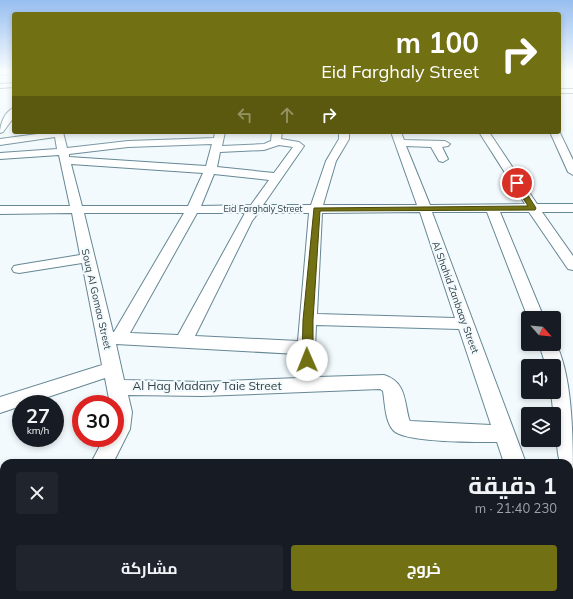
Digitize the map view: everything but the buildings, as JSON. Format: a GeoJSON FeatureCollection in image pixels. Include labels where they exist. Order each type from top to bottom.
{"type":"FeatureCollection","features":[{"type":"Feature","properties":{"kind":"street"},"geometry":{"type":"LineString","coordinates":[[0,116],[12,113]]}},
{"type":"Feature","properties":{"kind":"street"},"geometry":{"type":"LineString","coordinates":[[0,130],[12,113]]}},
{"type":"Feature","properties":{"kind":"street"},"geometry":{"type":"LineString","coordinates":[[0,142],[52,134]]}},
{"type":"Feature","properties":{"kind":"street","name":"Souq Al Gomaa Street"},"geometry":{"type":"LineString","coordinates":[[58,134],[88,258],[112,338],[115,377],[122,412],[122,420],[104,459]]}},
{"type":"Feature","properties":{"kind":"street"},"geometry":{"type":"LineString","coordinates":[[309,384],[306,348],[316,209],[331,161],[344,139],[344,134]]}},
{"type":"Feature","properties":{"kind":"street"},"geometry":{"type":"LineString","coordinates":[[485,134],[533,208],[573,266]]}},
{"type":"Feature","properties":{"kind":"street"},"geometry":{"type":"LineString","coordinates":[[556,134],[568,151],[573,172]]}},
{"type":"Feature","properties":{"kind":"street"},"geometry":{"type":"LineString","coordinates":[[63,156],[128,144],[219,141],[264,147],[272,145],[277,137],[299,145],[246,221],[184,342]]}},
{"type":"Feature","properties":{"kind":"street"},"geometry":{"type":"LineString","coordinates":[[397,138],[440,144],[443,159]]}},
{"type":"Feature","properties":{"kind":"street","name":"Al Shahid Zanbaay Street"},"geometry":{"type":"LineString","coordinates":[[397,138],[425,209],[513,459]]}},
{"type":"Feature","properties":{"kind":"street"},"geometry":{"type":"LineString","coordinates":[[219,141],[210,170],[194,209],[112,338],[306,348]]}},
{"type":"Feature","properties":{"kind":"street"},"geometry":{"type":"LineString","coordinates":[[0,156],[63,156],[161,167],[210,170],[276,177]]}},
{"type":"Feature","properties":{"kind":"street"},"geometry":{"type":"LineString","coordinates":[[151,178],[161,167]]}},
{"type":"Feature","properties":{"kind":"street"},"geometry":{"type":"LineString","coordinates":[[492,208],[533,311]]}},
{"type":"Feature","properties":{"kind":"street"},"geometry":{"type":"LineString","coordinates":[[559,208],[573,221]]}},
{"type":"Feature","properties":{"kind":"street","name":"Eid Farghaly Street"},"geometry":{"type":"LineString","coordinates":[[0,210],[573,208]]}},
{"type":"Feature","properties":{"kind":"street"},"geometry":{"type":"LineString","coordinates":[[19,269],[88,258]]}},
{"type":"Feature","properties":{"kind":"street"},"geometry":{"type":"LineString","coordinates":[[308,320],[465,324]]}},
{"type":"Feature","properties":{"kind":"street"},"geometry":{"type":"LineString","coordinates":[[551,351],[559,380],[571,459]]}},
{"type":"Feature","properties":{"kind":"street","name":"Al Hag Madany Taie Street"},"geometry":{"type":"LineString","coordinates":[[0,405],[115,377],[202,389],[384,382],[392,388],[400,423],[403,427],[411,430],[504,434]]}},
{"type":"Feature","properties":{"kind":"route"},"geometry":{"type":"LineString","coordinates":[[307,360],[306,348],[316,209],[533,208],[517,183]]}}]}
